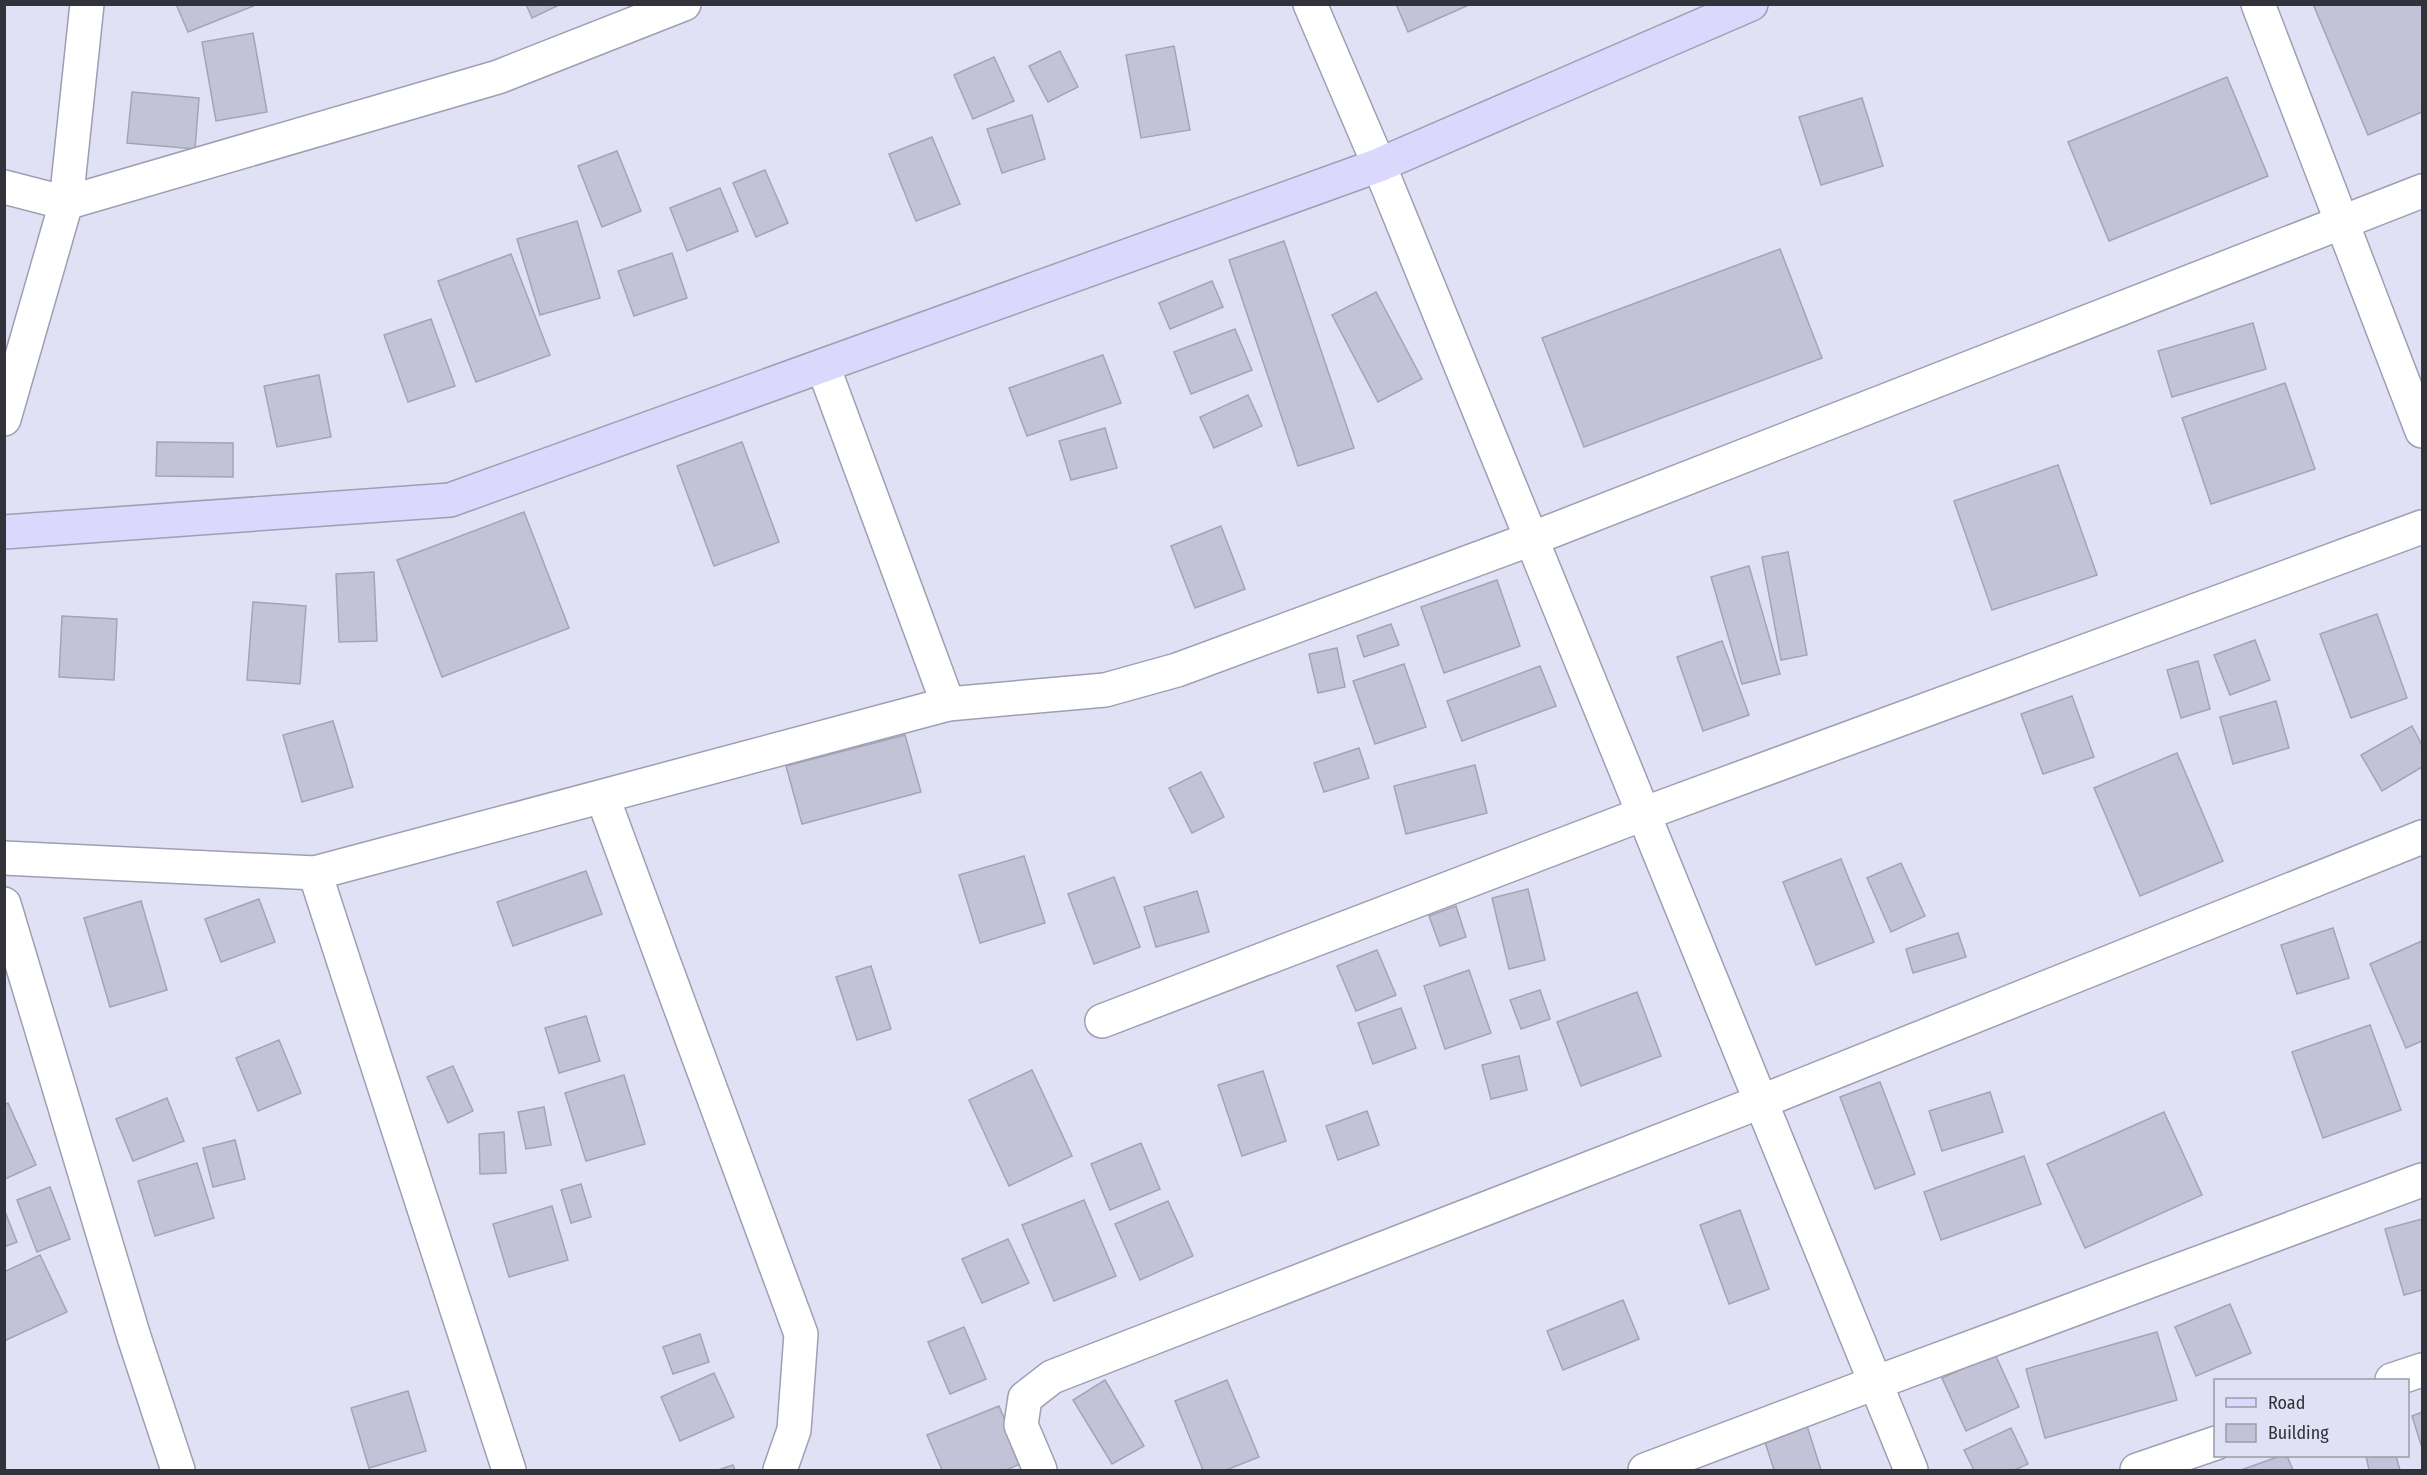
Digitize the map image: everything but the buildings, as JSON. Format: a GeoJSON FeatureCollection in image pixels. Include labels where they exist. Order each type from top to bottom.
{"type":"FeatureCollection","features":[{"type":"Feature","properties":{"kind":"main road"},"geometry":{"type":"LineString","coordinates":[[4,532],[450,500],[1379,165],[1751,4]]}},
{"type":"Feature","properties":{"kind":"street"},"geometry":{"type":"LineString","coordinates":[[4,419],[66,203],[87,4]]}},
{"type":"Feature","properties":{"kind":"street"},"geometry":{"type":"LineString","coordinates":[[4,188],[66,203],[498,78],[684,4]]}},
{"type":"Feature","properties":{"kind":"street"},"geometry":{"type":"LineString","coordinates":[[1310,4],[1379,165],[1911,1470]]}},
{"type":"Feature","properties":{"kind":"street"},"geometry":{"type":"LineString","coordinates":[[2258,4],[2422,431]]}},
{"type":"Feature","properties":{"kind":"street"},"geometry":{"type":"LineString","coordinates":[[4,858],[315,873],[603,798],[948,704],[1105,690],[1178,670],[1531,539],[2422,191]]}},
{"type":"Feature","properties":{"kind":"street"},"geometry":{"type":"LineString","coordinates":[[822,366],[948,704]]}},
{"type":"Feature","properties":{"kind":"street"},"geometry":{"type":"LineString","coordinates":[[1102,1021],[1643,814],[2422,527]]}},
{"type":"Feature","properties":{"kind":"street"},"geometry":{"type":"LineString","coordinates":[[603,798],[801,1334],[794,1430],[780,1470]]}},
{"type":"Feature","properties":{"kind":"street"},"geometry":{"type":"LineString","coordinates":[[1040,1470],[1021,1425],[1025,1398],[1052,1377],[1760,1102],[2422,837]]}},
{"type":"Feature","properties":{"kind":"street"},"geometry":{"type":"LineString","coordinates":[[315,873],[509,1470]]}},
{"type":"Feature","properties":{"kind":"street"},"geometry":{"type":"LineString","coordinates":[[4,904],[134,1337],[178,1470]]}},
{"type":"Feature","properties":{"kind":"street"},"geometry":{"type":"LineString","coordinates":[[1645,1470],[2422,1180]]}},
{"type":"Feature","properties":{"kind":"street"},"geometry":{"type":"LineString","coordinates":[[2395,1379],[2422,1370]]}},
{"type":"Feature","properties":{"kind":"street"},"geometry":{"type":"LineString","coordinates":[[2137,1470],[2214,1444]]}}]}
